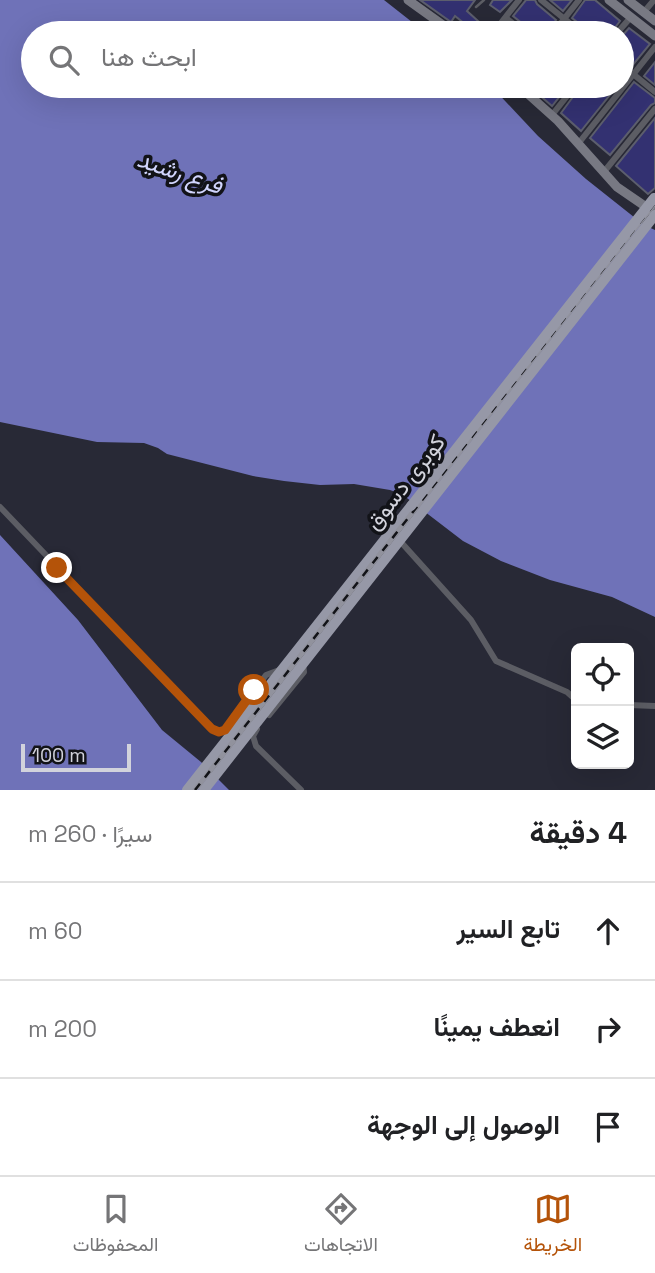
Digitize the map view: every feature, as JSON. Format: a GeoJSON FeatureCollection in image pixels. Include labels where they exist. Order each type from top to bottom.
{"type":"FeatureCollection","features":[{"type":"Feature","properties":{"kind":"highway","name":"كوبرى دسوق"},"geometry":{"type":"LineString","coordinates":[[187,790],[654,197]]}},
{"type":"Feature","properties":{"kind":"highway","name":"كوبرى دسوق"},"geometry":{"type":"LineString","coordinates":[[204,790],[655,214]]}},
{"type":"Feature","properties":{"kind":"main road"},"geometry":{"type":"LineString","coordinates":[[408,0],[437,21]]}},
{"type":"Feature","properties":{"kind":"main road"},"geometry":{"type":"LineString","coordinates":[[609,0],[655,36]]}},
{"type":"Feature","properties":{"kind":"main road"},"geometry":{"type":"LineString","coordinates":[[628,0],[655,21]]}},
{"type":"Feature","properties":{"kind":"main road"},"geometry":{"type":"LineString","coordinates":[[533,98],[552,115],[603,173],[632,199],[655,214]]}},
{"type":"Feature","properties":{"kind":"street"},"geometry":{"type":"LineString","coordinates":[[504,21],[519,0]]}},
{"type":"Feature","properties":{"kind":"street"},"geometry":{"type":"LineString","coordinates":[[541,0],[567,21]]}},
{"type":"Feature","properties":{"kind":"street"},"geometry":{"type":"LineString","coordinates":[[564,19],[579,0]]}},
{"type":"Feature","properties":{"kind":"street"},"geometry":{"type":"LineString","coordinates":[[644,12],[654,0]]}},
{"type":"Feature","properties":{"kind":"street"},"geometry":{"type":"LineString","coordinates":[[628,21],[631,17]]}},
{"type":"Feature","properties":{"kind":"street"},"geometry":{"type":"LineString","coordinates":[[506,18],[510,21]]}},
{"type":"Feature","properties":{"kind":"street"},"geometry":{"type":"LineString","coordinates":[[634,74],[655,47]]}},
{"type":"Feature","properties":{"kind":"street"},"geometry":{"type":"LineString","coordinates":[[634,76],[655,92]]}},
{"type":"Feature","properties":{"kind":"street"},"geometry":{"type":"LineString","coordinates":[[552,115],[565,98]]}},
{"type":"Feature","properties":{"kind":"street"},"geometry":{"type":"LineString","coordinates":[[578,145],[615,98]]}},
{"type":"Feature","properties":{"kind":"street"},"geometry":{"type":"LineString","coordinates":[[603,173],[655,109]]}},
{"type":"Feature","properties":{"kind":"street"},"geometry":{"type":"LineString","coordinates":[[0,508],[212,729],[219,732],[225,730],[266,675],[284,668]]}},
{"type":"Feature","properties":{"kind":"street"},"geometry":{"type":"LineString","coordinates":[[400,541],[475,624],[496,662],[571,696]]}},
{"type":"Feature","properties":{"kind":"street"},"geometry":{"type":"LineString","coordinates":[[301,790],[258,748],[253,736],[302,676],[303,663]]}},
{"type":"Feature","properties":{"kind":"street"},"geometry":{"type":"LineString","coordinates":[[634,705],[655,706]]}},
{"type":"Feature","properties":{"kind":"lane"},"geometry":{"type":"LineString","coordinates":[[476,7],[484,0]]}},
{"type":"Feature","properties":{"kind":"water","name":"فرع رشيد"},"geometry":{"type":"Polygon","coordinates":[[[0,0],[384,0],[411,21],[21,21],[21,98],[502,98],[538,136],[586,179],[644,225],[655,230],[655,617],[612,597],[550,580],[501,561],[463,541],[403,495],[390,490],[354,484],[320,485],[253,476],[167,454],[144,443],[97,442],[0,422],[0,0]]]}},
{"type":"Feature","properties":{"kind":"water"},"geometry":{"type":"Polygon","coordinates":[[[0,535],[78,620],[162,730],[201,762],[229,790],[0,790],[0,535]]]}},
{"type":"Feature","properties":{"kind":"building"},"geometry":{"type":"Polygon","coordinates":[[[420,0],[475,0],[467,11],[478,21],[461,21],[455,16],[450,21],[420,0]]]}},
{"type":"Feature","properties":{"kind":"building"},"geometry":{"type":"Polygon","coordinates":[[[493,0],[512,0],[500,12],[490,5],[493,0]]]}},
{"type":"Feature","properties":{"kind":"building"},"geometry":{"type":"Polygon","coordinates":[[[526,0],[535,0],[556,20],[519,21],[513,16],[526,0]]]}},
{"type":"Feature","properties":{"kind":"building"},"geometry":{"type":"Polygon","coordinates":[[[550,0],[572,0],[563,11],[550,0]]]}},
{"type":"Feature","properties":{"kind":"building"},"geometry":{"type":"Polygon","coordinates":[[[585,0],[595,0],[620,21],[576,21],[572,18],[585,0]]]}},
{"type":"Feature","properties":{"kind":"building"},"geometry":{"type":"Polygon","coordinates":[[[634,32],[650,44],[634,64],[634,32]]]}},
{"type":"Feature","properties":{"kind":"building"},"geometry":{"type":"Polygon","coordinates":[[[655,62],[655,85],[644,76],[655,62]]]}},
{"type":"Feature","properties":{"kind":"building"},"geometry":{"type":"Polygon","coordinates":[[[634,82],[655,98],[655,103],[610,155],[590,138],[621,98],[634,98],[634,82]]]}},
{"type":"Feature","properties":{"kind":"building"},"geometry":{"type":"Polygon","coordinates":[[[543,98],[558,98],[552,106],[543,98]]]}},
{"type":"Feature","properties":{"kind":"building"},"geometry":{"type":"Polygon","coordinates":[[[572,98],[607,98],[581,131],[561,113],[572,98]]]}},
{"type":"Feature","properties":{"kind":"building"},"geometry":{"type":"Polygon","coordinates":[[[655,118],[655,188],[648,194],[616,166],[655,118]]]}},
{"type":"Feature","properties":{"kind":"railway"},"geometry":{"type":"LineString","coordinates":[[195,790],[655,203]]}},
{"type":"Feature","properties":{"kind":"route"},"geometry":{"type":"LineString","coordinates":[[57,568],[212,729],[219,732],[225,730],[254,690]]}}]}
